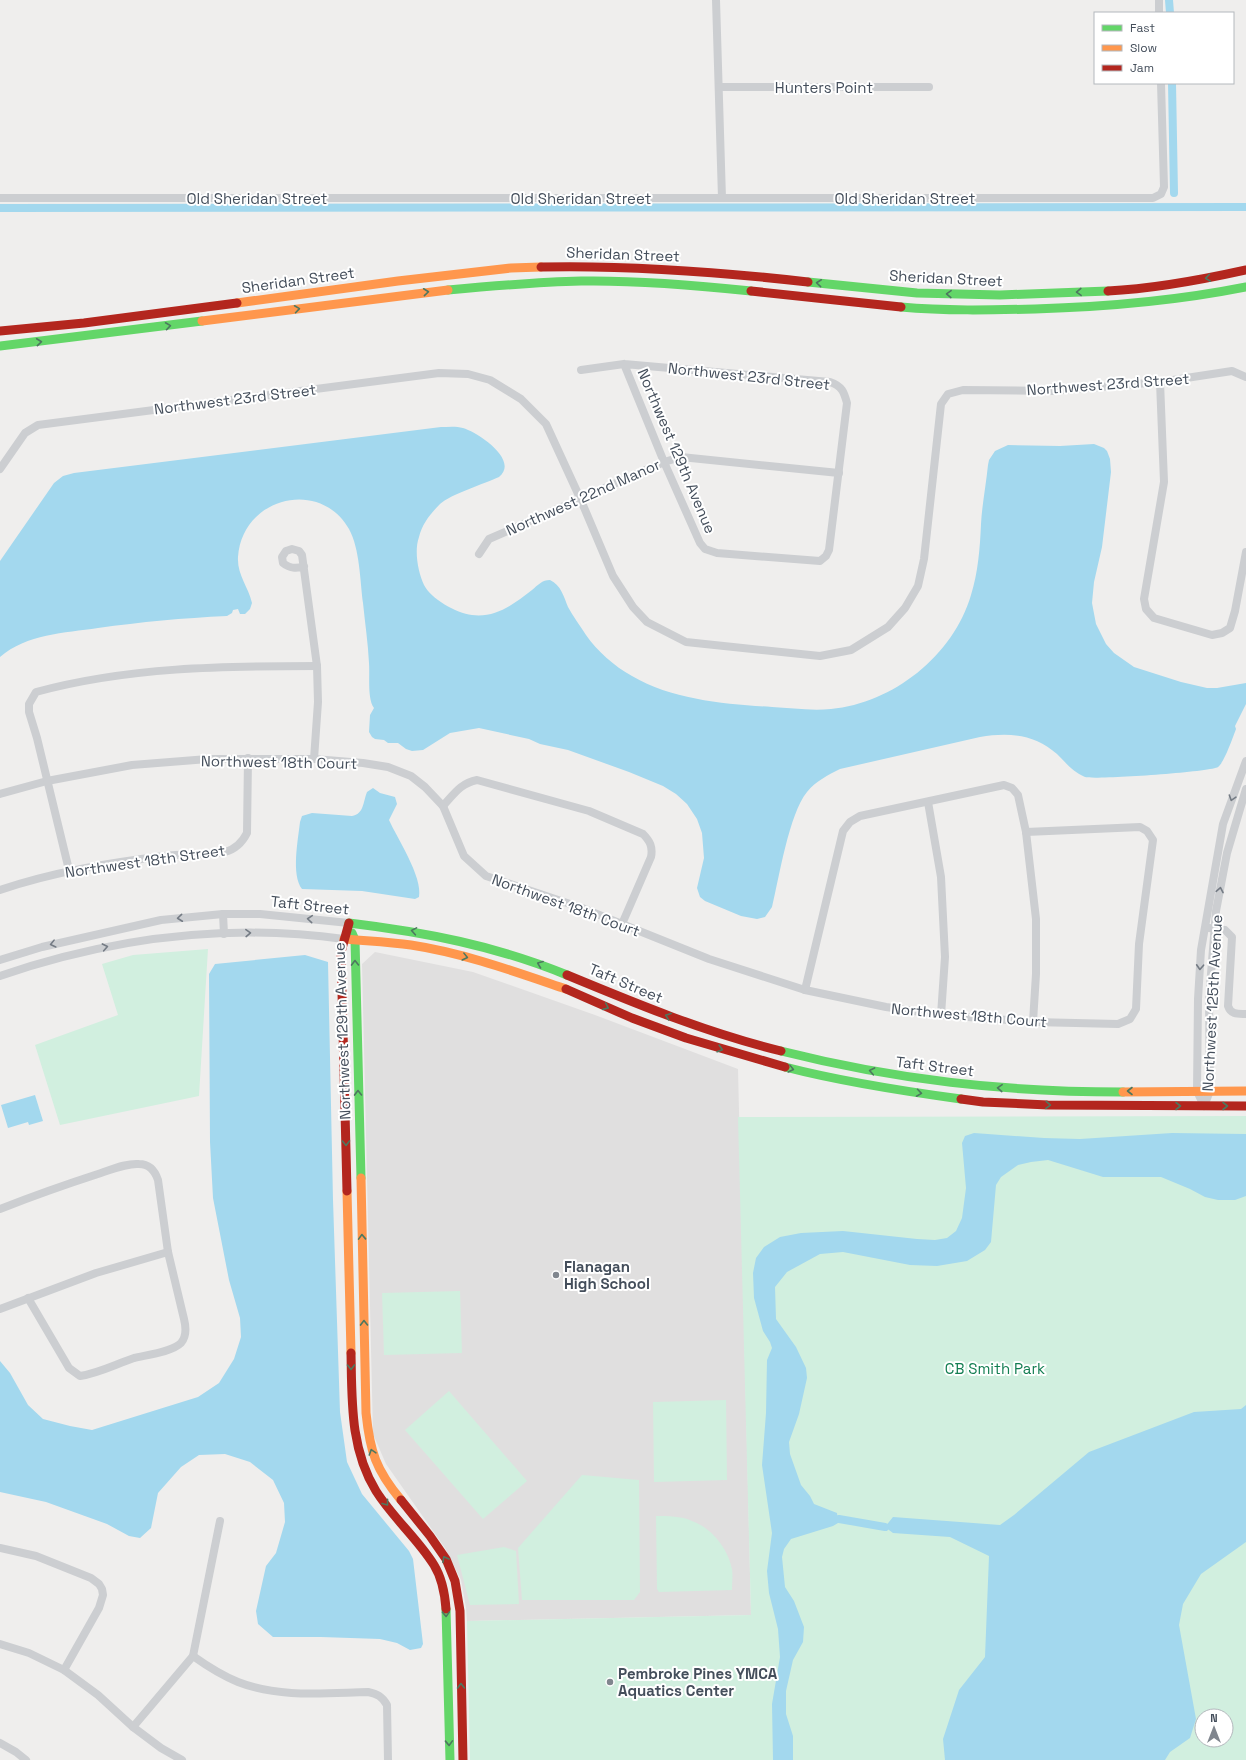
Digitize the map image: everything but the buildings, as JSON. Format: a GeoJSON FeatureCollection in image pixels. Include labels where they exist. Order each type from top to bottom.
{"type":"FeatureCollection","features":[{"type":"Feature","properties":{"kind":"street"},"geometry":{"type":"LineString","coordinates":[[716,0],[722,198]]}},
{"type":"Feature","properties":{"kind":"street"},"geometry":{"type":"LineString","coordinates":[[1158,0],[1159,12]]}},
{"type":"Feature","properties":{"kind":"street","name":"Old Sheridan Street"},"geometry":{"type":"LineString","coordinates":[[0,198],[1153,198],[1161,194],[1164,187],[1161,84]]}},
{"type":"Feature","properties":{"kind":"street","name":"Hunters Point"},"geometry":{"type":"LineString","coordinates":[[719,87],[929,87]]}},
{"type":"Feature","properties":{"kind":"street","name":"Sheridan Street"},"geometry":{"type":"LineString","coordinates":[[0,331],[84,322],[398,281],[511,268],[583,266],[648,268],[728,273],[917,293],[1000,295],[1127,290],[1215,277],[1246,270]]}},
{"type":"Feature","properties":{"kind":"street","name":"Sheridan Street"},"geometry":{"type":"LineString","coordinates":[[0,346],[96,336],[394,296],[508,284],[584,281],[643,283],[725,288],[915,308],[995,311],[1124,305],[1212,294],[1246,287]]}},
{"type":"Feature","properties":{"kind":"street","name":"Northwest 23rd Street"},"geometry":{"type":"LineString","coordinates":[[581,370],[624,364],[830,382],[838,385],[843,390],[847,403],[839,473]]}},
{"type":"Feature","properties":{"kind":"street","name":"Northwest 129th Avenue"},"geometry":{"type":"LineString","coordinates":[[624,364],[664,462],[700,543],[705,549],[717,553],[820,561],[826,556],[829,550],[839,473]]}},
{"type":"Feature","properties":{"kind":"street","name":"Northwest 23rd Street"},"geometry":{"type":"LineString","coordinates":[[0,469],[26,432],[38,425],[439,373],[468,374],[490,380],[522,399],[546,424],[580,498],[613,576],[633,607],[646,622],[686,642],[820,656],[851,650],[888,627],[905,608],[918,586],[924,559],[941,404],[948,394],[963,390],[1052,391],[1160,382],[1232,372],[1245,376]]}},
{"type":"Feature","properties":{"kind":"street"},"geometry":{"type":"LineString","coordinates":[[1160,382],[1164,482],[1144,598],[1146,608],[1154,618],[1212,635],[1222,633],[1230,628],[1235,611],[1246,552]]}},
{"type":"Feature","properties":{"kind":"street","name":"Northwest 22nd Manor"},"geometry":{"type":"LineString","coordinates":[[479,554],[489,539],[664,462],[681,457],[839,473]]}},
{"type":"Feature","properties":{"kind":"street"},"geometry":{"type":"LineString","coordinates":[[304,566],[317,666],[318,702],[314,759]]}},
{"type":"Feature","properties":{"kind":"street"},"geometry":{"type":"LineString","coordinates":[[70,870],[47,781],[38,738],[29,712],[29,704],[36,692],[62,684],[135,673],[221,666],[317,666]]}},
{"type":"Feature","properties":{"kind":"street","name":"Northwest 18th Court"},"geometry":{"type":"LineString","coordinates":[[0,794],[47,781],[132,765],[208,759],[248,758],[314,759],[363,763],[388,768],[411,776],[425,787],[443,806],[464,856],[486,876],[582,908],[709,959],[805,990],[886,1007],[941,1015],[1033,1022],[1118,1024],[1130,1019],[1136,1009],[1140,936],[1153,851],[1153,840],[1147,831],[1140,827],[1026,832]]}},
{"type":"Feature","properties":{"kind":"street","name":"Northwest 18th Street"},"geometry":{"type":"LineString","coordinates":[[0,890],[70,870],[165,856],[225,852],[237,847],[243,842],[247,833],[248,758]]}},
{"type":"Feature","properties":{"kind":"street","name":"Northwest 125th Avenue"},"geometry":{"type":"LineString","coordinates":[[1204,1106],[1197,1091],[1198,999],[1201,950],[1224,824],[1246,761]]}},
{"type":"Feature","properties":{"kind":"street"},"geometry":{"type":"LineString","coordinates":[[443,806],[459,787],[468,782],[477,780],[589,811],[643,834],[650,840],[652,851],[651,858],[622,924]]}},
{"type":"Feature","properties":{"kind":"street"},"geometry":{"type":"LineString","coordinates":[[805,990],[843,831],[850,822],[860,816],[1004,785],[1012,788],[1018,795],[1026,832],[1036,919],[1036,974],[1033,1022]]}},
{"type":"Feature","properties":{"kind":"street","name":"Northwest 125th Avenue"},"geometry":{"type":"LineString","coordinates":[[1204,1106],[1210,1091],[1209,999],[1216,911],[1227,853],[1246,789]]}},
{"type":"Feature","properties":{"kind":"street"},"geometry":{"type":"LineString","coordinates":[[928,802],[941,877],[945,957],[941,1015]]}},
{"type":"Feature","properties":{"kind":"street"},"geometry":{"type":"LineString","coordinates":[[223,914],[224,934]]}},
{"type":"Feature","properties":{"kind":"street","name":"Taft Street"},"geometry":{"type":"LineString","coordinates":[[0,960],[82,937],[161,920],[223,914],[260,914],[349,923],[412,930],[472,943],[528,960],[576,978],[657,1012],[758,1045],[901,1077],[986,1087],[1049,1090],[1246,1091]]}},
{"type":"Feature","properties":{"kind":"street","name":"Northwest 129th Avenue"},"geometry":{"type":"LineString","coordinates":[[349,923],[341,952],[352,1406],[356,1443],[376,1491],[434,1566],[443,1587],[446,1608],[450,1760]]}},
{"type":"Feature","properties":{"kind":"street","name":"Northwest 129th Avenue"},"geometry":{"type":"LineString","coordinates":[[349,923],[355,940],[366,1413],[369,1441],[376,1462],[386,1482],[430,1536],[446,1559],[455,1581],[460,1611],[463,1760]]}},
{"type":"Feature","properties":{"kind":"street"},"geometry":{"type":"LineString","coordinates":[[1204,928],[1225,930],[1232,937],[1228,1006],[1234,1014],[1246,1014]]}},
{"type":"Feature","properties":{"kind":"street","name":"Taft Street"},"geometry":{"type":"LineString","coordinates":[[0,976],[44,961],[86,951],[137,941],[168,937],[260,932],[302,934],[411,945],[467,958],[523,974],[570,991],[632,1018],[686,1038],[754,1059],[831,1079],[898,1091],[983,1102],[1048,1105],[1246,1106]]}},
{"type":"Feature","properties":{"kind":"street"},"geometry":{"type":"LineString","coordinates":[[82,937],[86,951]]}},
{"type":"Feature","properties":{"kind":"street"},"geometry":{"type":"LineString","coordinates":[[570,991],[576,978]]}},
{"type":"Feature","properties":{"kind":"street"},"geometry":{"type":"LineString","coordinates":[[0,1209],[54,1187],[124,1166],[139,1164],[150,1166],[156,1171],[158,1180],[168,1252],[186,1330],[184,1337],[174,1348],[132,1359],[92,1374],[80,1376],[69,1368],[28,1298]]}},
{"type":"Feature","properties":{"kind":"street"},"geometry":{"type":"LineString","coordinates":[[0,1309],[96,1273],[168,1252]]}},
{"type":"Feature","properties":{"kind":"street"},"geometry":{"type":"LineString","coordinates":[[350,1286],[363,1276]]}},
{"type":"Feature","properties":{"kind":"street"},"geometry":{"type":"LineString","coordinates":[[133,1728],[193,1656],[220,1521]]}},
{"type":"Feature","properties":{"kind":"street"},"geometry":{"type":"LineString","coordinates":[[0,1548],[36,1556],[91,1578],[99,1584],[102,1589],[103,1595],[99,1608],[64,1670]]}},
{"type":"Feature","properties":{"kind":"street"},"geometry":{"type":"LineString","coordinates":[[0,1644],[29,1654],[64,1670],[98,1695],[133,1728],[161,1748],[182,1760]]}},
{"type":"Feature","properties":{"kind":"street"},"geometry":{"type":"LineString","coordinates":[[193,1656],[216,1672],[238,1682],[267,1690],[294,1694],[368,1692],[378,1695],[384,1699],[387,1705],[388,1760]]}},
{"type":"Feature","properties":{"kind":"street"},"geometry":{"type":"LineString","coordinates":[[0,1744],[16,1752],[26,1760]]}},
{"type":"Feature","properties":{"kind":"shaded area","name":"Flanagan High School"},"geometry":{"type":"Polygon","coordinates":[[[375,952],[473,972],[595,1015],[738,1069],[751,1615],[467,1621],[461,1580],[445,1548],[386,1464],[373,1434],[362,964],[375,952]]]}},
{"type":"Feature","properties":{"kind":"green space"},"geometry":{"type":"Polygon","coordinates":[[[208,949],[199,1096],[60,1125],[35,1045],[118,1015],[102,964],[133,955],[208,949]]]}},
{"type":"Feature","properties":{"kind":"green space","name":"CB Smith Park"},"geometry":{"type":"Polygon","coordinates":[[[1246,1116],[1246,1760],[470,1760],[467,1621],[751,1615],[738,1117],[1246,1116]]]}},
{"type":"Feature","properties":{"kind":"green space"},"geometry":{"type":"Polygon","coordinates":[[[460,1291],[462,1353],[384,1355],[382,1293],[460,1291]]]}},
{"type":"Feature","properties":{"kind":"green space"},"geometry":{"type":"Polygon","coordinates":[[[449,1391],[527,1481],[483,1519],[405,1430],[449,1391]]]}},
{"type":"Feature","properties":{"kind":"green space"},"geometry":{"type":"Polygon","coordinates":[[[726,1400],[727,1480],[654,1482],[653,1402],[726,1400]]]}},
{"type":"Feature","properties":{"kind":"green space"},"geometry":{"type":"Polygon","coordinates":[[[582,1475],[639,1480],[640,1592],[634,1600],[522,1600],[518,1548],[582,1475]]]}},
{"type":"Feature","properties":{"kind":"green space"},"geometry":{"type":"Polygon","coordinates":[[[656,1516],[688,1519],[699,1524],[712,1534],[723,1547],[730,1561],[732,1571],[732,1590],[659,1592],[657,1589],[656,1516]]]}},
{"type":"Feature","properties":{"kind":"green space"},"geometry":{"type":"Polygon","coordinates":[[[504,1547],[516,1551],[519,1604],[470,1605],[457,1555],[504,1547]]]}},
{"type":"Feature","properties":{"kind":"water"},"geometry":{"type":"Polygon","coordinates":[[[441,427],[460,427],[486,441],[501,455],[504,463],[504,470],[499,477],[445,500],[433,511],[422,528],[417,549],[418,568],[427,590],[438,600],[466,614],[489,614],[504,609],[540,583],[550,580],[557,585],[572,614],[595,647],[606,658],[632,676],[665,691],[682,696],[736,704],[809,710],[824,710],[854,705],[876,697],[898,686],[918,673],[950,638],[962,617],[973,587],[978,560],[982,510],[988,465],[989,460],[995,451],[1008,445],[1060,446],[1094,444],[1104,448],[1107,451],[1110,459],[1111,472],[1102,547],[1094,582],[1092,603],[1096,624],[1106,644],[1114,653],[1134,667],[1181,682],[1207,688],[1217,688],[1246,683],[1246,704],[1235,726],[1236,729],[1223,760],[1218,767],[1211,769],[1152,775],[1093,778],[1085,777],[1073,770],[1049,747],[1040,742],[1021,736],[990,735],[840,769],[818,781],[807,792],[801,802],[790,830],[772,907],[765,917],[757,919],[741,916],[705,901],[700,897],[697,888],[704,858],[702,833],[697,819],[687,804],[676,794],[663,786],[568,750],[540,744],[529,739],[479,728],[450,733],[423,750],[412,751],[406,749],[398,743],[388,743],[384,740],[375,739],[372,737],[369,732],[370,715],[374,708],[370,699],[368,648],[359,565],[353,537],[349,529],[336,513],[320,503],[302,499],[284,501],[267,509],[253,520],[243,537],[238,557],[239,569],[252,603],[250,609],[245,614],[240,614],[238,609],[233,610],[232,613],[227,616],[146,622],[59,633],[22,643],[0,657],[0,561],[54,483],[63,476],[74,473],[441,427]]]}},
{"type":"Feature","properties":{"kind":"water"},"geometry":{"type":"Polygon","coordinates":[[[373,788],[380,793],[395,797],[397,804],[389,820],[417,879],[419,897],[415,899],[362,891],[302,889],[297,875],[296,857],[302,816],[312,813],[356,815],[361,810],[367,792],[373,788]]]}},
{"type":"Feature","properties":{"kind":"water"},"geometry":{"type":"Polygon","coordinates":[[[305,955],[328,962],[333,1200],[340,1412],[347,1462],[362,1494],[409,1551],[413,1559],[423,1644],[421,1648],[410,1650],[397,1643],[380,1639],[273,1637],[258,1624],[256,1611],[266,1566],[276,1553],[285,1522],[284,1503],[273,1480],[250,1462],[225,1454],[199,1455],[181,1467],[158,1493],[151,1528],[140,1538],[129,1536],[107,1524],[46,1502],[0,1492],[0,1361],[10,1373],[28,1405],[43,1419],[92,1430],[198,1397],[219,1383],[234,1359],[241,1337],[240,1318],[229,1280],[213,1198],[210,1142],[209,974],[215,964],[305,955]]]}},
{"type":"Feature","properties":{"kind":"water"},"geometry":{"type":"Polygon","coordinates":[[[35,1095],[43,1121],[29,1125],[28,1122],[8,1128],[1,1105],[35,1095]]]}},
{"type":"Feature","properties":{"kind":"water"},"geometry":{"type":"Polygon","coordinates":[[[974,1133],[1080,1139],[1172,1133],[1246,1134],[1246,1196],[1235,1200],[1218,1200],[1205,1197],[1161,1177],[1103,1177],[1048,1160],[1031,1162],[1018,1165],[1001,1177],[996,1185],[991,1242],[985,1250],[967,1261],[937,1266],[910,1265],[843,1252],[820,1254],[787,1272],[775,1287],[776,1319],[796,1347],[806,1368],[807,1378],[799,1414],[789,1442],[790,1454],[801,1485],[810,1496],[814,1504],[837,1513],[838,1523],[833,1526],[791,1539],[784,1549],[782,1557],[785,1587],[794,1601],[804,1627],[803,1642],[793,1660],[786,1691],[786,1714],[793,1736],[793,1760],[773,1760],[772,1704],[780,1657],[778,1629],[769,1593],[767,1571],[772,1533],[762,1465],[766,1413],[767,1360],[772,1348],[763,1331],[754,1298],[753,1273],[756,1258],[764,1247],[780,1237],[801,1233],[843,1231],[917,1239],[935,1240],[947,1238],[956,1231],[962,1218],[966,1188],[962,1143],[965,1136],[974,1133]]]}},
{"type":"Feature","properties":{"kind":"water"},"geometry":{"type":"Polygon","coordinates":[[[1246,1405],[1246,1542],[1201,1574],[1183,1604],[1179,1625],[1194,1708],[1194,1725],[1190,1738],[1170,1752],[1165,1760],[945,1760],[943,1739],[959,1690],[985,1657],[989,1556],[950,1537],[893,1533],[885,1527],[893,1517],[1000,1525],[1089,1452],[1194,1412],[1241,1409],[1246,1405]]]}},
{"type":"Feature","properties":{"kind":"waterway"},"geometry":{"type":"LineString","coordinates":[[1169,0],[1170,12]]}},
{"type":"Feature","properties":{"kind":"waterway"},"geometry":{"type":"LineString","coordinates":[[1172,84],[1174,193]]}},
{"type":"Feature","properties":{"kind":"waterway"},"geometry":{"type":"LineString","coordinates":[[0,208],[1246,207]]}},
{"type":"Feature","properties":{"kind":"waterway"},"geometry":{"type":"LineString","coordinates":[[839,1519],[885,1527]]}},
{"type":"Feature","properties":{"kind":"traffic: fast"},"geometry":{"type":"LineString","coordinates":[[448,290],[531,283],[624,281],[666,283],[751,291]]}},
{"type":"Feature","properties":{"kind":"traffic: fast"},"geometry":{"type":"LineString","coordinates":[[808,282],[917,293],[1000,295],[1108,291]]}},
{"type":"Feature","properties":{"kind":"traffic: fast"},"geometry":{"type":"LineString","coordinates":[[901,307],[984,310],[1088,307],[1167,300],[1246,287]]}},
{"type":"Feature","properties":{"kind":"traffic: fast"},"geometry":{"type":"LineString","coordinates":[[0,346],[202,321]]}},
{"type":"Feature","properties":{"kind":"traffic: fast"},"geometry":{"type":"LineString","coordinates":[[349,923],[405,931],[487,948],[567,975]]}},
{"type":"Feature","properties":{"kind":"traffic: fast"},"geometry":{"type":"LineString","coordinates":[[352,933],[355,940],[361,1178]]}},
{"type":"Feature","properties":{"kind":"traffic: fast"},"geometry":{"type":"LineString","coordinates":[[781,1051],[866,1070],[909,1077],[993,1087],[1036,1090],[1123,1092]]}},
{"type":"Feature","properties":{"kind":"traffic: fast"},"geometry":{"type":"LineString","coordinates":[[785,1067],[873,1086],[961,1099]]}},
{"type":"Feature","properties":{"kind":"traffic: fast"},"geometry":{"type":"LineString","coordinates":[[446,1609],[450,1760]]}},
{"type":"Feature","properties":{"kind":"traffic: slow"},"geometry":{"type":"LineString","coordinates":[[237,303],[398,281],[511,268],[541,267]]}},
{"type":"Feature","properties":{"kind":"traffic: slow"},"geometry":{"type":"LineString","coordinates":[[202,321],[448,290]]}},
{"type":"Feature","properties":{"kind":"traffic: slow"},"geometry":{"type":"LineString","coordinates":[[344,939],[386,942],[431,948],[490,964],[566,989]]}},
{"type":"Feature","properties":{"kind":"traffic: slow"},"geometry":{"type":"LineString","coordinates":[[1123,1092],[1246,1091]]}},
{"type":"Feature","properties":{"kind":"traffic: slow"},"geometry":{"type":"LineString","coordinates":[[361,1178],[366,1413],[372,1450],[380,1470],[401,1500]]}},
{"type":"Feature","properties":{"kind":"traffic: slow"},"geometry":{"type":"LineString","coordinates":[[347,1191],[351,1353]]}},
{"type":"Feature","properties":{"kind":"traffic: jam"},"geometry":{"type":"LineString","coordinates":[[541,267],[642,268],[742,275],[808,282]]}},
{"type":"Feature","properties":{"kind":"traffic: jam"},"geometry":{"type":"LineString","coordinates":[[1108,291],[1177,284],[1246,270]]}},
{"type":"Feature","properties":{"kind":"traffic: jam"},"geometry":{"type":"LineString","coordinates":[[751,291],[901,307]]}},
{"type":"Feature","properties":{"kind":"traffic: jam"},"geometry":{"type":"LineString","coordinates":[[0,331],[84,323],[237,303]]}},
{"type":"Feature","properties":{"kind":"traffic: jam"},"geometry":{"type":"LineString","coordinates":[[347,1191],[341,952],[349,923]]}},
{"type":"Feature","properties":{"kind":"traffic: jam"},"geometry":{"type":"LineString","coordinates":[[567,975],[699,1027],[781,1051]]}},
{"type":"Feature","properties":{"kind":"traffic: jam"},"geometry":{"type":"LineString","coordinates":[[566,989],[632,1018],[686,1038],[785,1067]]}},
{"type":"Feature","properties":{"kind":"traffic: jam"},"geometry":{"type":"LineString","coordinates":[[961,1099],[983,1102],[1048,1105],[1246,1106]]}},
{"type":"Feature","properties":{"kind":"traffic: jam"},"geometry":{"type":"LineString","coordinates":[[351,1353],[352,1406],[361,1458],[376,1491],[421,1546],[434,1565],[443,1587],[446,1609]]}},
{"type":"Feature","properties":{"kind":"traffic: jam"},"geometry":{"type":"LineString","coordinates":[[401,1500],[430,1536],[446,1559],[455,1581],[460,1611],[463,1760]]}},
{"type":"Feature","properties":{"kind":"place","name":"Flanagan High School"},"geometry":{"type":"Point","coordinates":[556,1275]}},
{"type":"Feature","properties":{"kind":"place","name":"Pembroke Pines YMCA Aquatics Center"},"geometry":{"type":"Point","coordinates":[610,1682]}}]}
